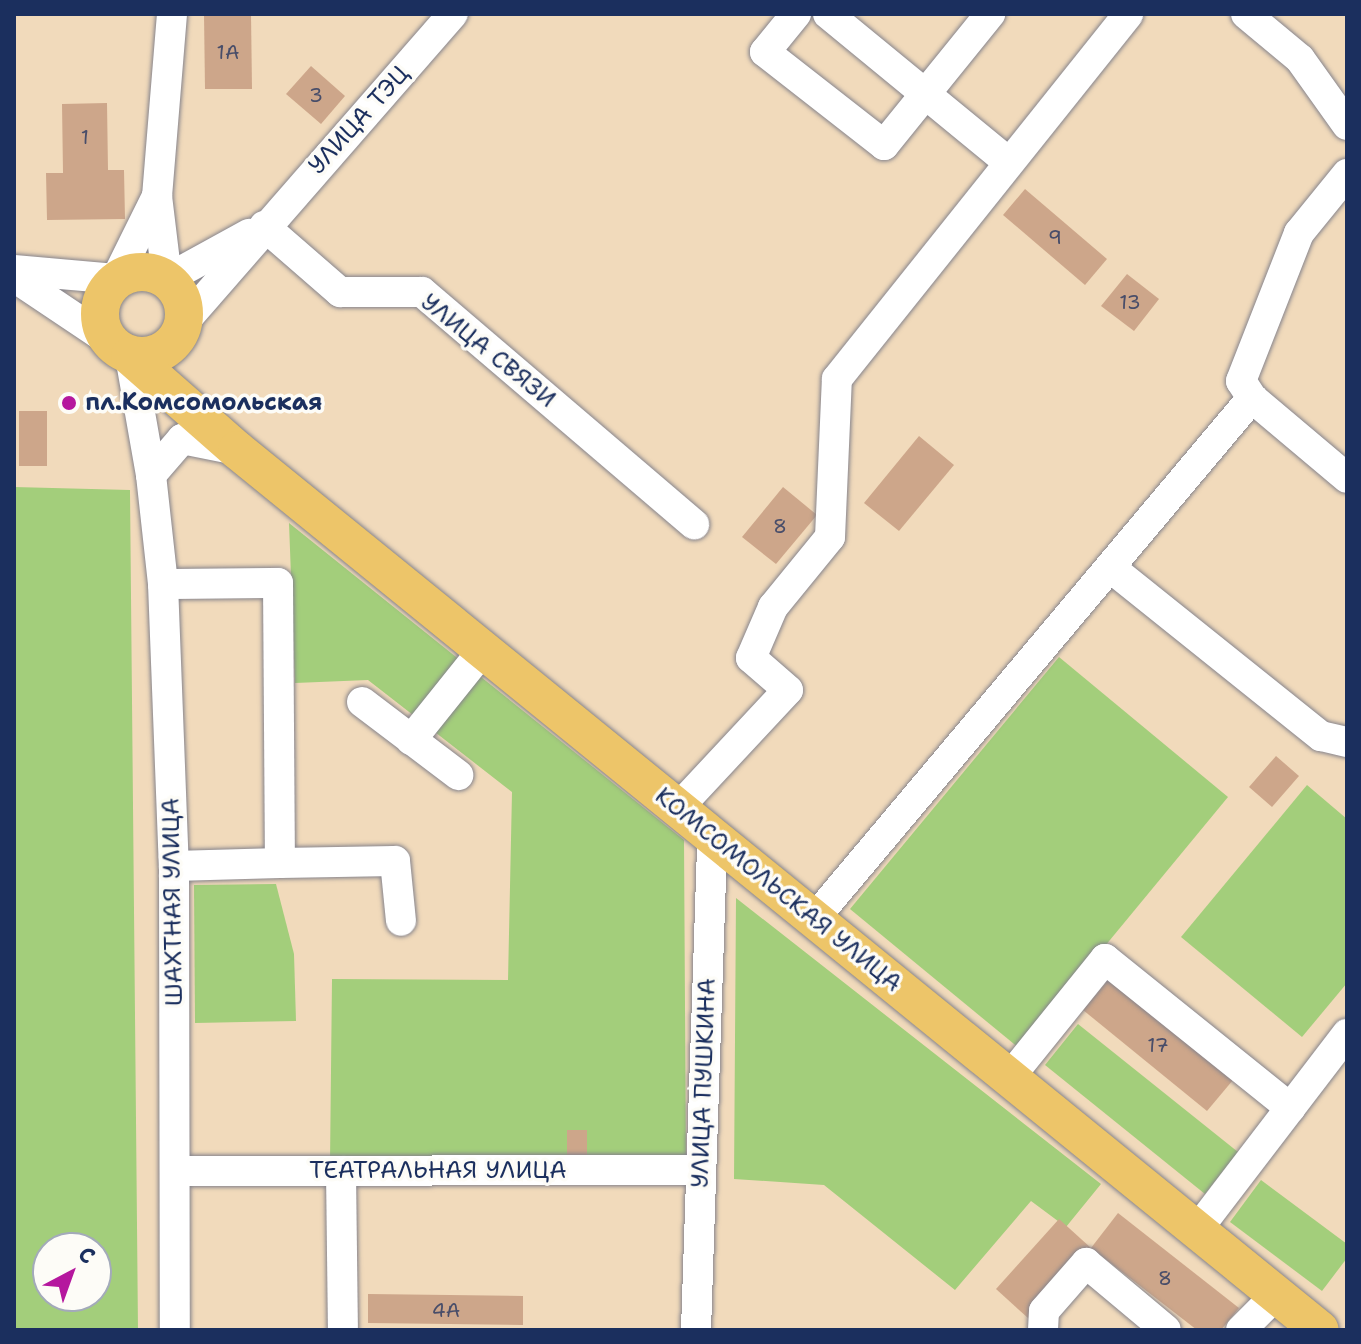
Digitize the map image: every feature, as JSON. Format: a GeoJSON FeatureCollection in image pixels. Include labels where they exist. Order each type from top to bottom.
{"type":"FeatureCollection","features":[{"type":"Feature","properties":{"kind":"main road"},"geometry":{"type":"LineString","coordinates":[[181,329],[157,355],[118,347],[99,306],[116,279],[141,271],[167,279],[182,298],[181,329],[197,417]]}},
{"type":"Feature","properties":{"kind":"main road","name":"КОМСОМОЛЬСКАЯ УЛИЦА"},"geometry":{"type":"LineString","coordinates":[[118,347],[237,450],[1320,1330]]}},
{"type":"Feature","properties":{"kind":"street"},"geometry":{"type":"LineString","coordinates":[[172,14],[157,196],[167,279],[264,226]]}},
{"type":"Feature","properties":{"kind":"street"},"geometry":{"type":"LineString","coordinates":[[419,14],[421,52]]}},
{"type":"Feature","properties":{"kind":"street","name":"УЛИЦА ТЭЦ"},"geometry":{"type":"LineString","coordinates":[[181,329],[264,226],[453,14]]}},
{"type":"Feature","properties":{"kind":"street"},"geometry":{"type":"LineString","coordinates":[[796,14],[765,52],[884,145],[990,14]]}},
{"type":"Feature","properties":{"kind":"street"},"geometry":{"type":"LineString","coordinates":[[828,14],[1008,162]]}},
{"type":"Feature","properties":{"kind":"street"},"geometry":{"type":"LineString","coordinates":[[1246,14],[1300,59],[1347,125]]}},
{"type":"Feature","properties":{"kind":"street"},"geometry":{"type":"LineString","coordinates":[[678,808],[788,690],[751,658],[773,607],[830,537],[837,379],[1118,18]]}},
{"type":"Feature","properties":{"kind":"street"},"geometry":{"type":"LineString","coordinates":[[1344,184],[1299,233],[1241,381],[1252,398],[1347,478]]}},
{"type":"Feature","properties":{"kind":"street"},"geometry":{"type":"LineString","coordinates":[[14,270],[116,279],[157,196]]}},
{"type":"Feature","properties":{"kind":"street","name":"УЛИЦА СВЯЗИ"},"geometry":{"type":"LineString","coordinates":[[264,226],[340,292],[422,292],[694,524]]}},
{"type":"Feature","properties":{"kind":"street"},"geometry":{"type":"LineString","coordinates":[[14,277],[118,347]]}},
{"type":"Feature","properties":{"kind":"street","name":"ШАХТНАЯ УЛИЦА"},"geometry":{"type":"LineString","coordinates":[[118,347],[151,475],[163,584],[174,866],[175,1330]]}},
{"type":"Feature","properties":{"kind":"street"},"geometry":{"type":"LineString","coordinates":[[814,919],[1252,398]]}},
{"type":"Feature","properties":{"kind":"street"},"geometry":{"type":"LineString","coordinates":[[151,475],[182,439],[237,450]]}},
{"type":"Feature","properties":{"kind":"street"},"geometry":{"type":"LineString","coordinates":[[1111,568],[1309,727],[1347,742]]}},
{"type":"Feature","properties":{"kind":"street"},"geometry":{"type":"LineString","coordinates":[[163,584],[278,583],[280,863]]}},
{"type":"Feature","properties":{"kind":"street"},"geometry":{"type":"LineString","coordinates":[[411,740],[483,650]]}},
{"type":"Feature","properties":{"kind":"street"},"geometry":{"type":"LineString","coordinates":[[362,702],[458,775]]}},
{"type":"Feature","properties":{"kind":"street","name":"УЛИЦА ПУШКИНА"},"geometry":{"type":"LineString","coordinates":[[696,1330],[712,836]]}},
{"type":"Feature","properties":{"kind":"street"},"geometry":{"type":"LineString","coordinates":[[174,866],[395,861],[401,921]]}},
{"type":"Feature","properties":{"kind":"street"},"geometry":{"type":"LineString","coordinates":[[1009,1078],[1105,959],[1290,1108]]}},
{"type":"Feature","properties":{"kind":"street"},"geometry":{"type":"LineString","coordinates":[[1197,1230],[1347,1034]]}},
{"type":"Feature","properties":{"kind":"street","name":"ТЕАТРАЛЬНАЯ УЛИЦА"},"geometry":{"type":"LineString","coordinates":[[175,1171],[701,1170]]}},
{"type":"Feature","properties":{"kind":"street"},"geometry":{"type":"LineString","coordinates":[[341,1171],[343,1330]]}},
{"type":"Feature","properties":{"kind":"street"},"geometry":{"type":"LineString","coordinates":[[1043,1330],[1044,1311],[1086,1263],[1166,1330]]}},
{"type":"Feature","properties":{"kind":"street"},"geometry":{"type":"LineString","coordinates":[[1241,1330],[1276,1295]]}},
{"type":"Feature","properties":{"kind":"green space"},"geometry":{"type":"Polygon","coordinates":[[[14,487],[130,490],[138,1330],[14,1330],[14,487]]]}},
{"type":"Feature","properties":{"kind":"green space"},"geometry":{"type":"Polygon","coordinates":[[[289,523],[684,840],[686,1166],[330,1162],[332,979],[508,980],[512,792],[368,680],[295,683],[289,523]]]}},
{"type":"Feature","properties":{"kind":"green space"},"geometry":{"type":"Polygon","coordinates":[[[1059,657],[1228,797],[1020,1049],[850,909],[1059,657]]]}},
{"type":"Feature","properties":{"kind":"green space"},"geometry":{"type":"Polygon","coordinates":[[[1307,785],[1347,819],[1347,983],[1302,1037],[1181,937],[1307,785]]]}},
{"type":"Feature","properties":{"kind":"green space"},"geometry":{"type":"Polygon","coordinates":[[[276,884],[294,954],[296,1021],[195,1023],[194,885],[276,884]]]}},
{"type":"Feature","properties":{"kind":"green space"},"geometry":{"type":"Polygon","coordinates":[[[736,898],[1101,1184],[1066,1227],[1031,1201],[955,1290],[824,1185],[734,1179],[736,898]]]}},
{"type":"Feature","properties":{"kind":"green space"},"geometry":{"type":"Polygon","coordinates":[[[1078,1024],[1238,1152],[1205,1194],[1045,1065],[1078,1024]]]}},
{"type":"Feature","properties":{"kind":"green space"},"geometry":{"type":"Polygon","coordinates":[[[1261,1180],[1347,1244],[1347,1258],[1322,1291],[1230,1222],[1261,1180]]]}},
{"type":"Feature","properties":{"kind":"building"},"geometry":{"type":"Polygon","coordinates":[[[204,14],[251,14],[252,89],[205,89],[204,14]]]}},
{"type":"Feature","properties":{"kind":"building"},"geometry":{"type":"Polygon","coordinates":[[[311,66],[345,96],[321,124],[286,94],[311,66]]]}},
{"type":"Feature","properties":{"kind":"building"},"geometry":{"type":"Polygon","coordinates":[[[107,103],[108,170],[124,170],[125,219],[47,220],[46,173],[63,173],[62,104],[107,103]]]}},
{"type":"Feature","properties":{"kind":"building"},"geometry":{"type":"Polygon","coordinates":[[[1025,189],[1107,259],[1085,285],[1003,215],[1025,189]]]}},
{"type":"Feature","properties":{"kind":"building"},"geometry":{"type":"Polygon","coordinates":[[[1127,274],[1159,299],[1134,331],[1101,306],[1127,274]]]}},
{"type":"Feature","properties":{"kind":"building"},"geometry":{"type":"Polygon","coordinates":[[[19,411],[47,411],[47,466],[19,466],[19,411]]]}},
{"type":"Feature","properties":{"kind":"building"},"geometry":{"type":"Polygon","coordinates":[[[919,436],[954,465],[899,531],[864,503],[919,436]]]}},
{"type":"Feature","properties":{"kind":"building"},"geometry":{"type":"Polygon","coordinates":[[[783,487],[817,515],[776,564],[742,537],[783,487]]]}},
{"type":"Feature","properties":{"kind":"building"},"geometry":{"type":"Polygon","coordinates":[[[1276,756],[1299,776],[1272,807],[1249,787],[1276,756]]]}},
{"type":"Feature","properties":{"kind":"building"},"geometry":{"type":"Polygon","coordinates":[[[1109,979],[1233,1080],[1207,1111],[1083,1010],[1109,979]]]}},
{"type":"Feature","properties":{"kind":"building"},"geometry":{"type":"Polygon","coordinates":[[[567,1130],[587,1130],[587,1157],[567,1157],[567,1130]]]}},
{"type":"Feature","properties":{"kind":"building"},"geometry":{"type":"Polygon","coordinates":[[[1118,1213],[1239,1308],[1221,1330],[1197,1330],[1091,1248],[1118,1213]]]}},
{"type":"Feature","properties":{"kind":"building"},"geometry":{"type":"Polygon","coordinates":[[[1059,1219],[1091,1248],[1028,1318],[996,1289],[1059,1219]]]}},
{"type":"Feature","properties":{"kind":"building"},"geometry":{"type":"Polygon","coordinates":[[[368,1294],[523,1296],[523,1325],[368,1323],[368,1294]]]}},
{"type":"Feature","properties":{"kind":"place","name":"пл.Комсомольская"},"geometry":{"type":"Point","coordinates":[69,403]}}]}
